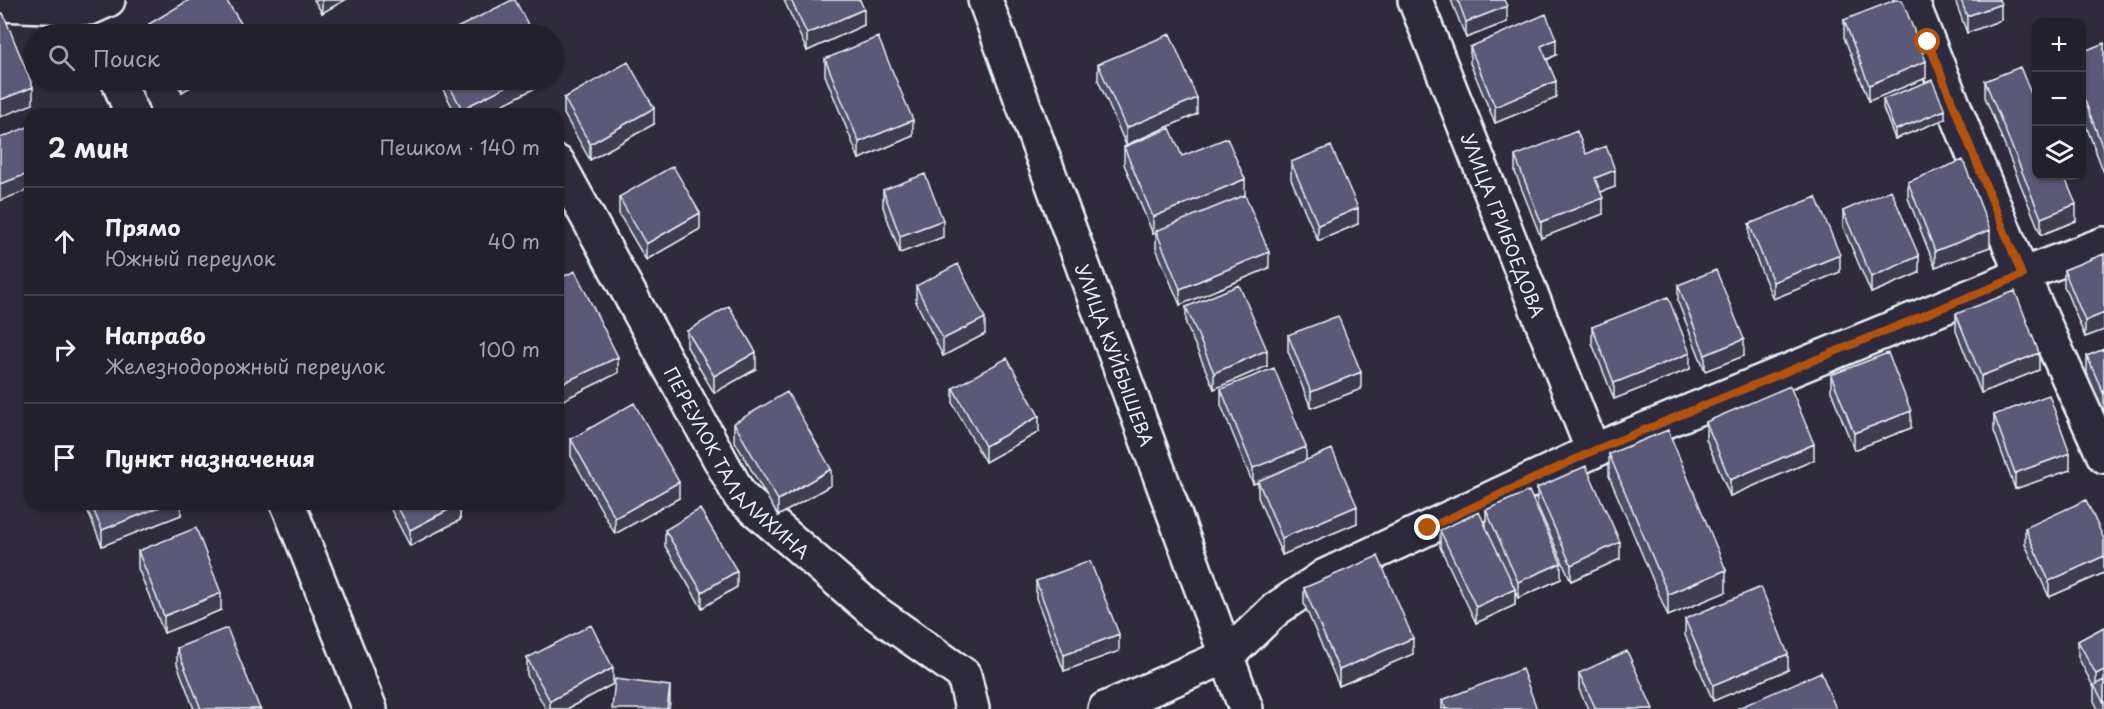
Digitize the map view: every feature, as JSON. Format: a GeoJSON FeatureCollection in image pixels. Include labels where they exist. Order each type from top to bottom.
{"type":"FeatureCollection","features":[{"type":"Feature","properties":{"kind":"street","name":"УЛИЦА КУЙБЫШЕВА"},"geometry":{"type":"LineString","coordinates":[[985,0],[1246,709]]}},
{"type":"Feature","properties":{"kind":"street","name":"УЛИЦА ГРИБОЕДОВА"},"geometry":{"type":"LineString","coordinates":[[1415,0],[1593,451]]}},
{"type":"Feature","properties":{"kind":"street"},"geometry":{"type":"LineString","coordinates":[[1911,0],[2022,275],[2104,456]]}},
{"type":"Feature","properties":{"kind":"street"},"geometry":{"type":"LineString","coordinates":[[0,4],[96,11]]}},
{"type":"Feature","properties":{"kind":"street"},"geometry":{"type":"LineString","coordinates":[[122,90],[130,108]]}},
{"type":"Feature","properties":{"kind":"street","name":"ПЕРЕУЛОК ТАЛАЛИХИНА"},"geometry":{"type":"LineString","coordinates":[[564,174],[740,496],[872,610],[964,675],[972,709]]}},
{"type":"Feature","properties":{"kind":"street"},"geometry":{"type":"LineString","coordinates":[[1105,709],[1227,656],[1276,609],[1325,576],[1593,451],[2022,275],[2104,244]]}},
{"type":"Feature","properties":{"kind":"street"},"geometry":{"type":"LineString","coordinates":[[290,510],[370,709]]}},
{"type":"Feature","properties":{"kind":"building"},"geometry":{"type":"Polygon","coordinates":[[[189,0],[226,0],[242,24],[149,24],[189,0]]]}},
{"type":"Feature","properties":{"kind":"building"},"geometry":{"type":"Polygon","coordinates":[[[515,0],[528,24],[465,24],[515,0]]]}},
{"type":"Feature","properties":{"kind":"building"},"geometry":{"type":"Polygon","coordinates":[[[791,0],[860,0],[864,9],[807,34],[791,0]]]}},
{"type":"Feature","properties":{"kind":"building"},"geometry":{"type":"Polygon","coordinates":[[[1458,0],[1504,0],[1507,6],[1466,22],[1458,0]]]}},
{"type":"Feature","properties":{"kind":"building"},"geometry":{"type":"Polygon","coordinates":[[[1895,0],[1902,0],[1926,61],[1869,85],[1844,20],[1895,0]]]}},
{"type":"Feature","properties":{"kind":"building"},"geometry":{"type":"Polygon","coordinates":[[[1961,0],[1999,0],[2001,4],[1967,16],[1961,0]]]}},
{"type":"Feature","properties":{"kind":"building"},"geometry":{"type":"Polygon","coordinates":[[[3,13],[24,65],[25,90],[0,100],[0,15],[3,13]]]}},
{"type":"Feature","properties":{"kind":"building"},"geometry":{"type":"Polygon","coordinates":[[[1546,14],[1556,39],[1541,46],[1556,81],[1495,107],[1470,47],[1546,14]]]}},
{"type":"Feature","properties":{"kind":"building"},"geometry":{"type":"Polygon","coordinates":[[[1170,34],[1197,98],[1126,128],[1098,64],[1170,34]]]}},
{"type":"Feature","properties":{"kind":"building"},"geometry":{"type":"Polygon","coordinates":[[[878,37],[913,120],[859,142],[825,59],[878,37]]]}},
{"type":"Feature","properties":{"kind":"building"},"geometry":{"type":"Polygon","coordinates":[[[2104,43],[2104,151],[2086,104],[2086,50],[2104,43]]]}},
{"type":"Feature","properties":{"kind":"building"},"geometry":{"type":"Polygon","coordinates":[[[628,62],[654,108],[590,144],[564,98],[628,62]]]}},
{"type":"Feature","properties":{"kind":"building"},"geometry":{"type":"Polygon","coordinates":[[[2020,67],[2032,96],[2032,180],[2066,180],[2076,204],[2041,218],[1985,81],[2020,67]]]}},
{"type":"Feature","properties":{"kind":"building"},"geometry":{"type":"Polygon","coordinates":[[[1932,80],[1945,110],[1895,130],[1883,99],[1932,80]]]}},
{"type":"Feature","properties":{"kind":"building"},"geometry":{"type":"Polygon","coordinates":[[[452,90],[499,90],[464,108],[461,108],[452,90]]]}},
{"type":"Feature","properties":{"kind":"building"},"geometry":{"type":"Polygon","coordinates":[[[24,128],[24,175],[0,184],[0,138],[24,128]]]}},
{"type":"Feature","properties":{"kind":"building"},"geometry":{"type":"Polygon","coordinates":[[[1170,128],[1182,156],[1227,138],[1245,179],[1153,217],[1124,147],[1170,128]]]}},
{"type":"Feature","properties":{"kind":"building"},"geometry":{"type":"Polygon","coordinates":[[[1577,131],[1586,154],[1606,146],[1615,170],[1595,178],[1603,198],[1541,222],[1515,156],[1577,131]]]}},
{"type":"Feature","properties":{"kind":"building"},"geometry":{"type":"Polygon","coordinates":[[[1331,146],[1358,208],[1318,225],[1291,162],[1331,146]]]}},
{"type":"Feature","properties":{"kind":"building"},"geometry":{"type":"Polygon","coordinates":[[[1963,160],[1990,230],[1935,251],[1908,182],[1963,160]]]}},
{"type":"Feature","properties":{"kind":"building"},"geometry":{"type":"Polygon","coordinates":[[[673,166],[700,213],[646,244],[619,197],[673,166]]]}},
{"type":"Feature","properties":{"kind":"building"},"geometry":{"type":"Polygon","coordinates":[[[925,174],[943,220],[900,236],[883,190],[925,174]]]}},
{"type":"Feature","properties":{"kind":"building"},"geometry":{"type":"Polygon","coordinates":[[[1891,190],[1919,256],[1871,277],[1843,211],[1891,190]]]}},
{"type":"Feature","properties":{"kind":"building"},"geometry":{"type":"Polygon","coordinates":[[[1245,195],[1269,252],[1180,289],[1156,231],[1245,195]]]}},
{"type":"Feature","properties":{"kind":"building"},"geometry":{"type":"Polygon","coordinates":[[[1816,197],[1840,255],[1773,282],[1749,224],[1816,197]]]}},
{"type":"Feature","properties":{"kind":"building"},"geometry":{"type":"Polygon","coordinates":[[[2104,254],[2104,313],[2085,321],[2064,270],[2104,254]]]}},
{"type":"Feature","properties":{"kind":"building"},"geometry":{"type":"Polygon","coordinates":[[[958,264],[985,318],[943,339],[916,286],[958,264]]]}},
{"type":"Feature","properties":{"kind":"building"},"geometry":{"type":"Polygon","coordinates":[[[1716,270],[1744,339],[1705,355],[1678,285],[1716,270]]]}},
{"type":"Feature","properties":{"kind":"building"},"geometry":{"type":"Polygon","coordinates":[[[575,271],[618,357],[564,383],[564,276],[575,271]]]}},
{"type":"Feature","properties":{"kind":"building"},"geometry":{"type":"Polygon","coordinates":[[[1239,285],[1267,350],[1214,373],[1186,307],[1239,285]]]}},
{"type":"Feature","properties":{"kind":"building"},"geometry":{"type":"Polygon","coordinates":[[[2015,291],[2039,353],[1981,376],[1956,314],[2015,291]]]}},
{"type":"Feature","properties":{"kind":"building"},"geometry":{"type":"Polygon","coordinates":[[[1668,297],[1690,353],[1614,383],[1592,327],[1668,297]]]}},
{"type":"Feature","properties":{"kind":"building"},"geometry":{"type":"Polygon","coordinates":[[[729,306],[756,352],[714,376],[687,331],[729,306]]]}},
{"type":"Feature","properties":{"kind":"building"},"geometry":{"type":"Polygon","coordinates":[[[1338,316],[1361,372],[1311,392],[1288,335],[1338,316]]]}},
{"type":"Feature","properties":{"kind":"building"},"geometry":{"type":"Polygon","coordinates":[[[2104,349],[2104,395],[2087,356],[2104,349]]]}},
{"type":"Feature","properties":{"kind":"building"},"geometry":{"type":"Polygon","coordinates":[[[1888,353],[1911,411],[1854,433],[1831,375],[1888,353]]]}},
{"type":"Feature","properties":{"kind":"building"},"geometry":{"type":"Polygon","coordinates":[[[1007,358],[1039,416],[985,446],[953,388],[1007,358]]]}},
{"type":"Feature","properties":{"kind":"building"},"geometry":{"type":"Polygon","coordinates":[[[1274,368],[1306,447],[1253,468],[1221,389],[1274,368]]]}},
{"type":"Feature","properties":{"kind":"building"},"geometry":{"type":"Polygon","coordinates":[[[1790,386],[1814,444],[1730,480],[1706,422],[1790,386]]]}},
{"type":"Feature","properties":{"kind":"building"},"geometry":{"type":"Polygon","coordinates":[[[787,392],[831,469],[778,500],[734,423],[787,392]]]}},
{"type":"Feature","properties":{"kind":"building"},"geometry":{"type":"Polygon","coordinates":[[[2049,395],[2070,453],[2015,473],[1994,415],[2049,395]]]}},
{"type":"Feature","properties":{"kind":"building"},"geometry":{"type":"Polygon","coordinates":[[[634,403],[679,482],[615,518],[571,439],[634,403]]]}},
{"type":"Feature","properties":{"kind":"building"},"geometry":{"type":"Polygon","coordinates":[[[1668,430],[1726,570],[1668,594],[1609,454],[1668,430]]]}},
{"type":"Feature","properties":{"kind":"building"},"geometry":{"type":"Polygon","coordinates":[[[1332,449],[1357,506],[1282,538],[1258,481],[1332,449]]]}},
{"type":"Feature","properties":{"kind":"building"},"geometry":{"type":"Polygon","coordinates":[[[1586,466],[1620,542],[1571,565],[1537,488],[1586,466]]]}},
{"type":"Feature","properties":{"kind":"building"},"geometry":{"type":"Polygon","coordinates":[[[1529,491],[1561,563],[1518,582],[1486,510],[1529,491]]]}},
{"type":"Feature","properties":{"kind":"building"},"geometry":{"type":"Polygon","coordinates":[[[2086,500],[2104,539],[2104,556],[2049,581],[2025,528],[2086,500]]]}},
{"type":"Feature","properties":{"kind":"building"},"geometry":{"type":"Polygon","coordinates":[[[700,509],[737,571],[702,592],[665,530],[700,509]]]}},
{"type":"Feature","properties":{"kind":"building"},"geometry":{"type":"Polygon","coordinates":[[[94,510],[152,510],[102,530],[94,510]]]}},
{"type":"Feature","properties":{"kind":"building"},"geometry":{"type":"Polygon","coordinates":[[[399,510],[448,510],[410,530],[399,510]]]}},
{"type":"Feature","properties":{"kind":"building"},"geometry":{"type":"Polygon","coordinates":[[[1479,512],[1515,589],[1476,607],[1440,530],[1479,512]]]}},
{"type":"Feature","properties":{"kind":"building"},"geometry":{"type":"Polygon","coordinates":[[[196,528],[221,593],[164,616],[138,551],[196,528]]]}},
{"type":"Feature","properties":{"kind":"building"},"geometry":{"type":"Polygon","coordinates":[[[1378,556],[1413,638],[1339,670],[1304,588],[1378,556]]]}},
{"type":"Feature","properties":{"kind":"building"},"geometry":{"type":"Polygon","coordinates":[[[1090,561],[1119,634],[1064,655],[1036,581],[1090,561]]]}},
{"type":"Feature","properties":{"kind":"building"},"geometry":{"type":"Polygon","coordinates":[[[1761,587],[1788,654],[1713,685],[1685,619],[1761,587]]]}},
{"type":"Feature","properties":{"kind":"building"},"geometry":{"type":"Polygon","coordinates":[[[591,625],[613,668],[550,701],[527,658],[591,625]]]}},
{"type":"Feature","properties":{"kind":"building"},"geometry":{"type":"Polygon","coordinates":[[[2104,627],[2104,670],[2096,674],[2078,641],[2104,627]]]}},
{"type":"Feature","properties":{"kind":"building"},"geometry":{"type":"Polygon","coordinates":[[[227,628],[260,709],[201,709],[177,648],[227,628]]]}},
{"type":"Feature","properties":{"kind":"building"},"geometry":{"type":"Polygon","coordinates":[[[1627,651],[1653,709],[1596,709],[1579,673],[1627,651]]]}},
{"type":"Feature","properties":{"kind":"building"},"geometry":{"type":"Polygon","coordinates":[[[1522,669],[1537,709],[1446,709],[1442,700],[1522,669]]]}},
{"type":"Feature","properties":{"kind":"building"},"geometry":{"type":"Polygon","coordinates":[[[1821,672],[1836,709],[1736,709],[1821,672]]]}},
{"type":"Feature","properties":{"kind":"building"},"geometry":{"type":"Polygon","coordinates":[[[615,679],[670,686],[667,709],[612,709],[615,679]]]}},
{"type":"Feature","properties":{"kind":"building"},"geometry":{"type":"Polygon","coordinates":[[[2104,680],[2104,703],[2094,685],[2104,680]]]}},
{"type":"Feature","properties":{"kind":"route"},"geometry":{"type":"LineString","coordinates":[[1428,528],[1593,451],[2022,275],[1928,42]]}}]}
